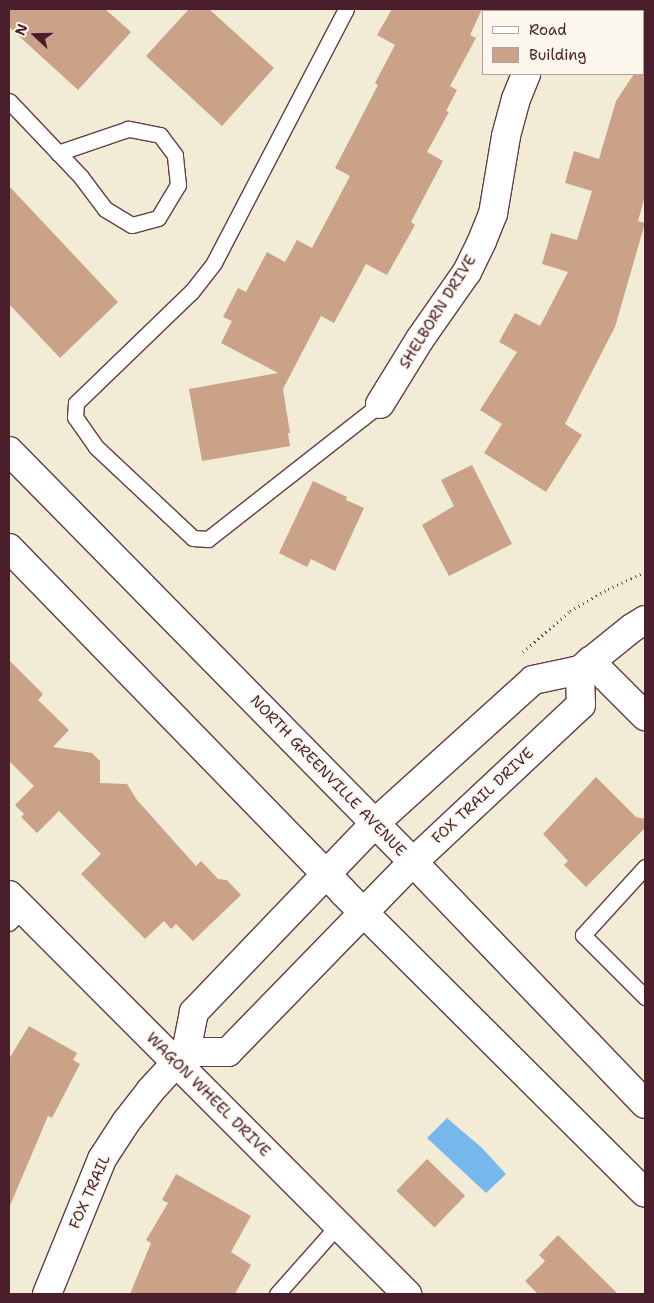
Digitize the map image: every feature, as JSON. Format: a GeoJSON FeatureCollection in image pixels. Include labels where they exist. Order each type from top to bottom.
{"type":"FeatureCollection","features":[{"type":"Feature","properties":{"kind":"street","name":"SHELBORN DRIVE"},"geometry":{"type":"LineString","coordinates":[[380,404],[420,339],[467,272],[482,241],[493,214],[506,136],[516,99],[526,75]]}},
{"type":"Feature","properties":{"kind":"street","name":"NORTH GREENVILLE AVENUE"},"geometry":{"type":"LineString","coordinates":[[9,451],[413,862],[645,1104]]}},
{"type":"Feature","properties":{"kind":"street"},"geometry":{"type":"LineString","coordinates":[[9,548],[363,912],[645,1193]]}},
{"type":"Feature","properties":{"kind":"street"},"geometry":{"type":"LineString","coordinates":[[325,873],[375,823],[533,680],[585,666],[632,628],[645,620]]}},
{"type":"Feature","properties":{"kind":"street"},"geometry":{"type":"LineString","coordinates":[[585,666],[645,716]]}},
{"type":"Feature","properties":{"kind":"street","name":"FOX TRAIL DRIVE"},"geometry":{"type":"LineString","coordinates":[[363,912],[413,862],[581,705],[585,666]]}},
{"type":"Feature","properties":{"kind":"street","name":"FOX TRAIL"},"geometry":{"type":"LineString","coordinates":[[47,1294],[102,1159],[126,1122],[180,1057],[194,1012],[325,873]]}},
{"type":"Feature","properties":{"kind":"street","name":"WAGON WHEEL DRIVE"},"geometry":{"type":"LineString","coordinates":[[13,909],[180,1057],[338,1225],[407,1294]]}},
{"type":"Feature","properties":{"kind":"street"},"geometry":{"type":"LineString","coordinates":[[180,1057],[228,1052],[363,912]]}},
{"type":"Feature","properties":{"kind":"lane"},"geometry":{"type":"LineString","coordinates":[[346,9],[214,263],[191,292],[76,403],[75,417],[96,446],[193,538],[208,539],[380,404]]}},
{"type":"Feature","properties":{"kind":"lane"},"geometry":{"type":"LineString","coordinates":[[9,101],[58,153],[81,177],[105,209],[132,225],[158,218],[178,185],[175,156],[160,135],[128,129],[58,153]]}},
{"type":"Feature","properties":{"kind":"lane"},"geometry":{"type":"LineString","coordinates":[[645,867],[583,935],[645,997]]}},
{"type":"Feature","properties":{"kind":"lane"},"geometry":{"type":"LineString","coordinates":[[277,1294],[338,1225]]}},
{"type":"Feature","properties":{"kind":"water"},"geometry":{"type":"Polygon","coordinates":[[[447,1118],[482,1148],[506,1174],[486,1193],[427,1138],[447,1118]]]}},
{"type":"Feature","properties":{"kind":"building"},"geometry":{"type":"Polygon","coordinates":[[[9,9],[105,9],[131,32],[78,90],[9,27],[9,9]]]}},
{"type":"Feature","properties":{"kind":"building"},"geometry":{"type":"Polygon","coordinates":[[[189,9],[209,9],[274,68],[222,126],[146,56],[189,9]]]}},
{"type":"Feature","properties":{"kind":"building"},"geometry":{"type":"Polygon","coordinates":[[[392,9],[482,9],[470,35],[476,38],[450,86],[457,90],[446,111],[449,112],[427,152],[443,161],[411,222],[415,225],[387,275],[366,264],[334,323],[321,316],[283,389],[290,433],[288,433],[290,446],[202,461],[189,389],[278,373],[221,343],[232,321],[223,317],[238,288],[246,292],[267,252],[285,262],[297,240],[312,248],[350,176],[335,168],[378,85],[375,83],[395,45],[377,35],[392,9]]]}},
{"type":"Feature","properties":{"kind":"building"},"geometry":{"type":"Polygon","coordinates":[[[645,57],[645,196],[638,221],[645,223],[615,327],[565,424],[582,435],[546,492],[484,453],[502,424],[480,410],[517,352],[499,342],[515,313],[540,326],[568,272],[542,264],[551,233],[577,240],[592,191],[565,183],[574,151],[599,159],[616,101],[633,75],[644,75],[645,57]]]}},
{"type":"Feature","properties":{"kind":"building"},"geometry":{"type":"Polygon","coordinates":[[[9,186],[118,302],[60,358],[9,304],[9,186]]]}},
{"type":"Feature","properties":{"kind":"building"},"geometry":{"type":"Polygon","coordinates":[[[472,465],[512,544],[449,576],[422,525],[454,506],[441,480],[472,465]]]}},
{"type":"Feature","properties":{"kind":"building"},"geometry":{"type":"Polygon","coordinates":[[[313,481],[347,497],[346,500],[364,508],[335,571],[311,559],[307,567],[279,553],[313,481]]]}},
{"type":"Feature","properties":{"kind":"building"},"geometry":{"type":"Polygon","coordinates":[[[9,660],[43,694],[38,700],[69,730],[53,747],[92,753],[100,761],[100,783],[127,784],[137,800],[196,866],[201,861],[218,879],[227,880],[241,895],[193,941],[176,924],[171,929],[164,921],[145,939],[81,874],[101,854],[59,811],[37,833],[21,817],[24,814],[15,805],[34,786],[9,761],[9,660]]]}},
{"type":"Feature","properties":{"kind":"building"},"geometry":{"type":"Polygon","coordinates":[[[596,777],[636,817],[645,819],[645,828],[586,887],[564,865],[568,861],[543,834],[596,777]]]}},
{"type":"Feature","properties":{"kind":"building"},"geometry":{"type":"Polygon","coordinates":[[[29,1026],[77,1053],[73,1060],[80,1064],[52,1118],[48,1116],[9,1208],[9,1059],[29,1026]]]}},
{"type":"Feature","properties":{"kind":"building"},"geometry":{"type":"Polygon","coordinates":[[[427,1159],[465,1196],[435,1227],[396,1191],[427,1159]]]}},
{"type":"Feature","properties":{"kind":"building"},"geometry":{"type":"Polygon","coordinates":[[[176,1174],[251,1216],[231,1252],[251,1265],[235,1294],[130,1294],[151,1243],[146,1240],[168,1203],[162,1200],[176,1174]]]}},
{"type":"Feature","properties":{"kind":"building"},"geometry":{"type":"Polygon","coordinates":[[[558,1235],[618,1294],[538,1294],[525,1281],[545,1261],[539,1255],[558,1235]]]}}]}
